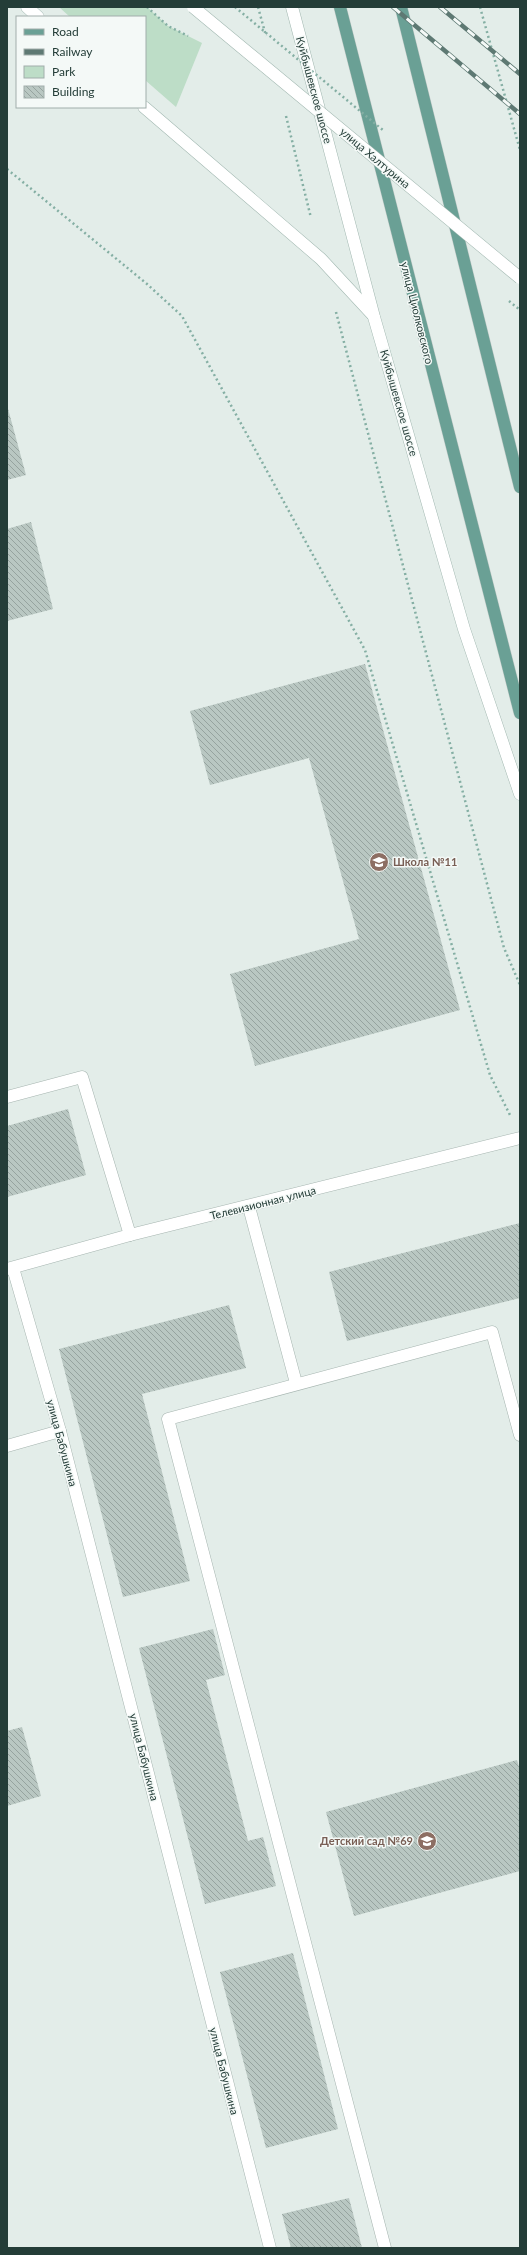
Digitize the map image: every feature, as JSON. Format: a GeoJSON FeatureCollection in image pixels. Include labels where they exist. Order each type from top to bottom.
{"type":"FeatureCollection","features":[{"type":"Feature","properties":{"kind":"main road","name":"улица Циолковского"},"geometry":{"type":"LineString","coordinates":[[340,7],[520,713]]}},
{"type":"Feature","properties":{"kind":"main road"},"geometry":{"type":"LineString","coordinates":[[401,7],[520,487]]}},
{"type":"Feature","properties":{"kind":"street"},"geometry":{"type":"LineString","coordinates":[[27,7],[37,16]]}},
{"type":"Feature","properties":{"kind":"street","name":"улица Халтурина"},"geometry":{"type":"LineString","coordinates":[[193,7],[520,278]]}},
{"type":"Feature","properties":{"kind":"street","name":"Куйбышевское шоссе"},"geometry":{"type":"LineString","coordinates":[[292,7],[374,317],[464,629],[520,794]]}},
{"type":"Feature","properties":{"kind":"street"},"geometry":{"type":"LineString","coordinates":[[145,108],[322,259],[374,317]]}},
{"type":"Feature","properties":{"kind":"street"},"geometry":{"type":"LineString","coordinates":[[7,1097],[82,1077],[130,1235]]}},
{"type":"Feature","properties":{"kind":"street","name":"Телевизионная улица"},"geometry":{"type":"LineString","coordinates":[[10,1268],[130,1235],[249,1207],[520,1138]]}},
{"type":"Feature","properties":{"kind":"street"},"geometry":{"type":"LineString","coordinates":[[249,1207],[296,1383]]}},
{"type":"Feature","properties":{"kind":"street","name":"улица Бабушкина"},"geometry":{"type":"LineString","coordinates":[[10,1268],[60,1431],[270,2248]]}},
{"type":"Feature","properties":{"kind":"street"},"geometry":{"type":"LineString","coordinates":[[385,2248],[168,1419],[296,1383],[492,1332],[520,1435]]}},
{"type":"Feature","properties":{"kind":"street"},"geometry":{"type":"LineString","coordinates":[[7,1446],[60,1431]]}},
{"type":"Feature","properties":{"kind":"path"},"geometry":{"type":"LineString","coordinates":[[147,7],[168,26],[195,40]]}},
{"type":"Feature","properties":{"kind":"path"},"geometry":{"type":"LineString","coordinates":[[235,7],[387,134]]}},
{"type":"Feature","properties":{"kind":"path"},"geometry":{"type":"LineString","coordinates":[[258,7],[266,38]]}},
{"type":"Feature","properties":{"kind":"path"},"geometry":{"type":"LineString","coordinates":[[480,7],[520,150]]}},
{"type":"Feature","properties":{"kind":"path"},"geometry":{"type":"LineString","coordinates":[[285,114],[312,221]]}},
{"type":"Feature","properties":{"kind":"path"},"geometry":{"type":"LineString","coordinates":[[7,169],[147,284],[182,316],[365,650],[490,1075],[513,1122]]}},
{"type":"Feature","properties":{"kind":"path"},"geometry":{"type":"LineString","coordinates":[[334,305],[504,948],[520,985]]}},
{"type":"Feature","properties":{"kind":"green space"},"geometry":{"type":"Polygon","coordinates":[[[59,7],[147,7],[168,26],[202,43],[176,107],[146,81],[146,16],[69,16],[59,7]]]}},
{"type":"Feature","properties":{"kind":"building"},"geometry":{"type":"Polygon","coordinates":[[[7,405],[26,475],[7,480],[7,405]]]}},
{"type":"Feature","properties":{"kind":"building"},"geometry":{"type":"Polygon","coordinates":[[[31,522],[53,609],[7,621],[7,529],[31,522]]]}},
{"type":"Feature","properties":{"kind":"building","name":"Школа №11"},"geometry":{"type":"Polygon","coordinates":[[[365,664],[460,1010],[255,1066],[230,974],[359,939],[309,758],[210,785],[190,711],[365,664]]]}},
{"type":"Feature","properties":{"kind":"building"},"geometry":{"type":"Polygon","coordinates":[[[68,1109],[86,1175],[7,1197],[7,1126],[68,1109]]]}},
{"type":"Feature","properties":{"kind":"building"},"geometry":{"type":"Polygon","coordinates":[[[520,1223],[520,1298],[347,1341],[329,1272],[520,1223]]]}},
{"type":"Feature","properties":{"kind":"building"},"geometry":{"type":"Polygon","coordinates":[[[229,1305],[246,1368],[142,1394],[190,1581],[123,1597],[59,1349],[229,1305]]]}},
{"type":"Feature","properties":{"kind":"building"},"geometry":{"type":"Polygon","coordinates":[[[213,1629],[225,1675],[206,1680],[248,1841],[263,1837],[276,1886],[205,1904],[139,1648],[213,1629]]]}},
{"type":"Feature","properties":{"kind":"building"},"geometry":{"type":"Polygon","coordinates":[[[22,1727],[41,1796],[7,1806],[7,1731],[22,1727]]]}},
{"type":"Feature","properties":{"kind":"building","name":"Детский сад №69"},"geometry":{"type":"Polygon","coordinates":[[[517,1760],[520,1770],[520,1871],[354,1916],[326,1812],[517,1760]]]}},
{"type":"Feature","properties":{"kind":"building"},"geometry":{"type":"Polygon","coordinates":[[[293,1953],[338,2129],[266,2148],[220,1972],[293,1953]]]}},
{"type":"Feature","properties":{"kind":"building"},"geometry":{"type":"Polygon","coordinates":[[[349,2198],[362,2248],[291,2248],[282,2214],[349,2198]]]}},
{"type":"Feature","properties":{"kind":"railway"},"geometry":{"type":"LineString","coordinates":[[393,7],[520,114]]}},
{"type":"Feature","properties":{"kind":"railway"},"geometry":{"type":"LineString","coordinates":[[440,7],[520,74]]}},
{"type":"Feature","properties":{"kind":"place","name":"Школа №11"},"geometry":{"type":"Point","coordinates":[379,862]}},
{"type":"Feature","properties":{"kind":"place","name":"Детский сад №69"},"geometry":{"type":"Point","coordinates":[427,1841]}}]}
